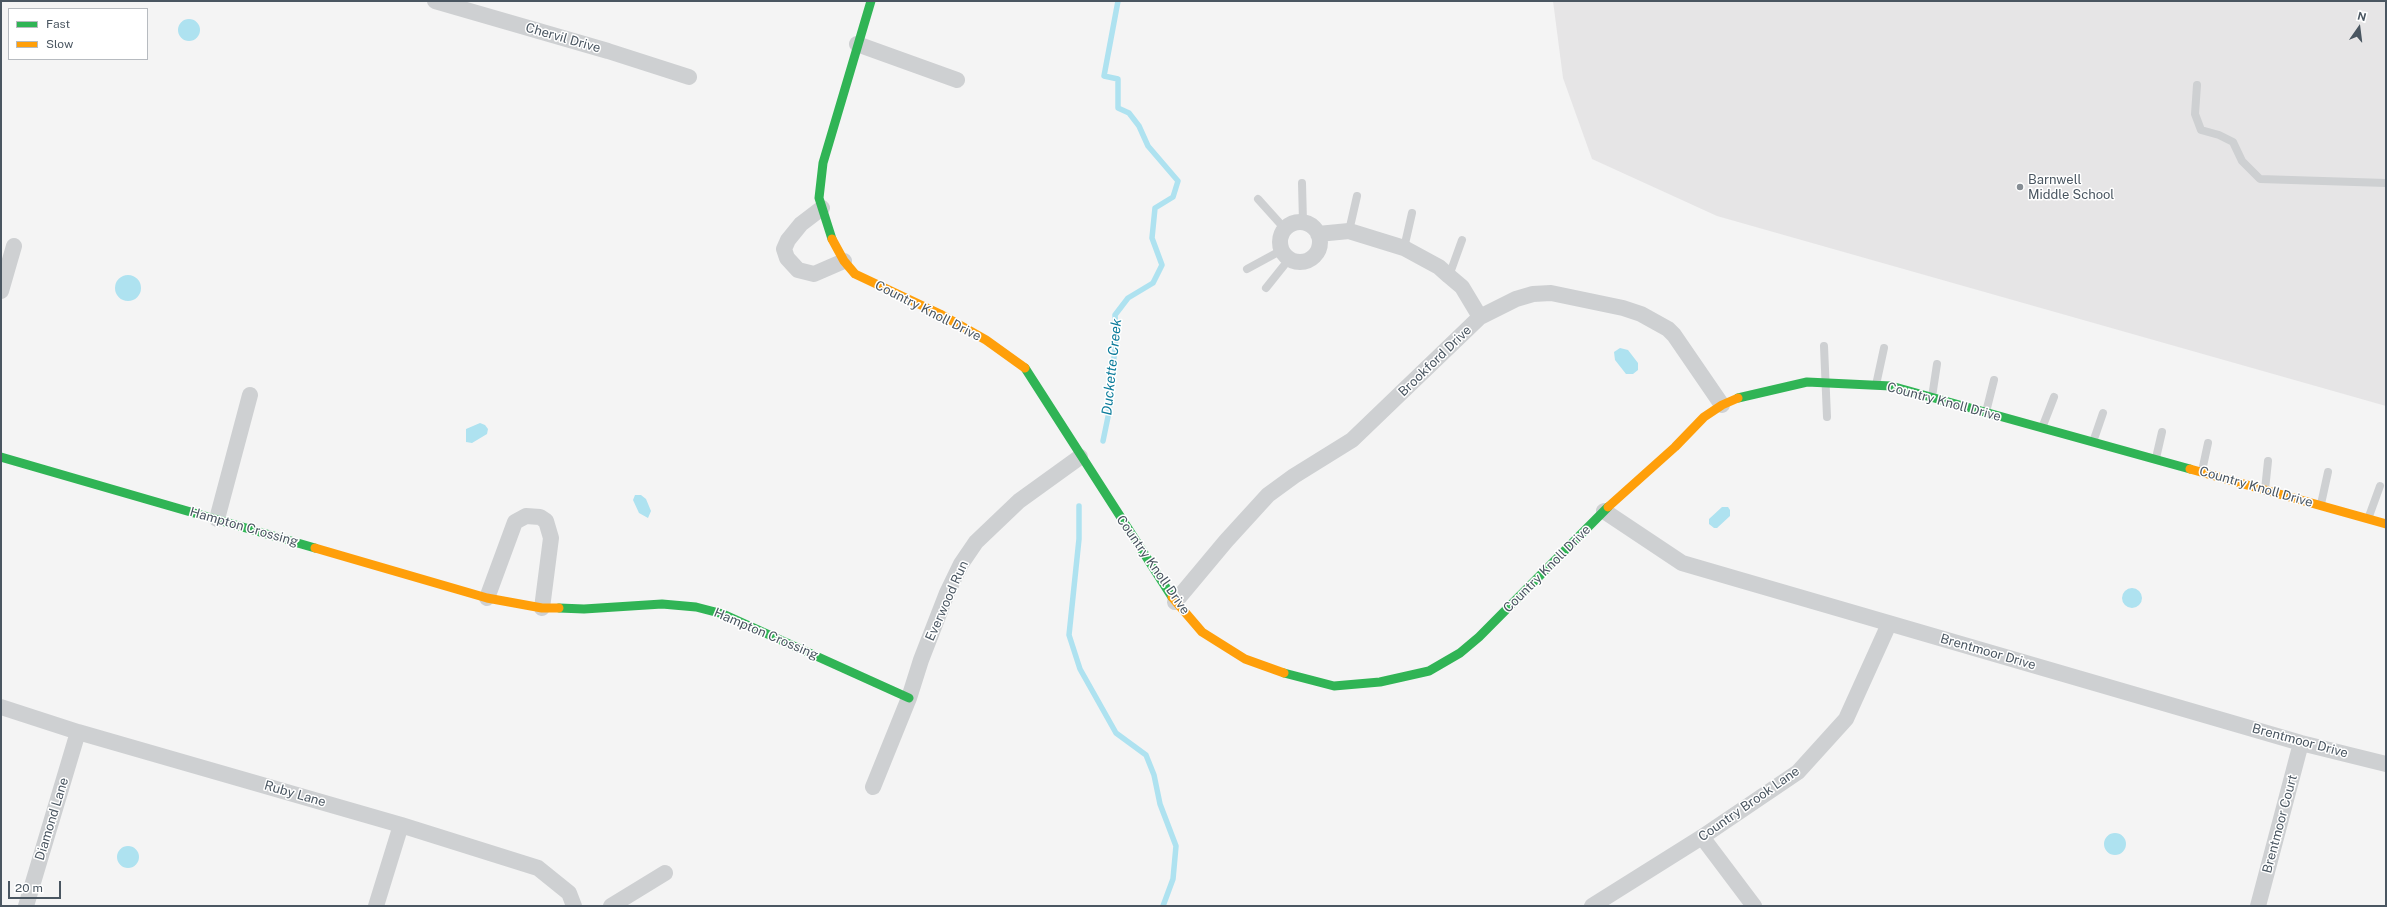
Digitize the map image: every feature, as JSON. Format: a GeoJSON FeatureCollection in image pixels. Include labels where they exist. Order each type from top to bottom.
{"type":"FeatureCollection","features":[{"type":"Feature","properties":{"kind":"street","name":"Chervil Drive"},"geometry":{"type":"LineString","coordinates":[[435,1],[608,51],[689,77]]}},
{"type":"Feature","properties":{"kind":"street","name":"Country Knoll Drive"},"geometry":{"type":"LineString","coordinates":[[871,1],[857,44],[823,163],[819,198],[828,232],[844,261],[855,274],[946,318],[986,340],[1027,370],[1080,457],[1175,602],[1202,632],[1245,658],[1267,668],[1334,686],[1380,682],[1429,671],[1460,653],[1479,637],[1604,511],[1675,448],[1704,417],[1722,405],[1743,396],[1807,382],[1890,386],[2386,524]]}},
{"type":"Feature","properties":{"kind":"street"},"geometry":{"type":"LineString","coordinates":[[857,44],[957,80]]}},
{"type":"Feature","properties":{"kind":"street"},"geometry":{"type":"LineString","coordinates":[[822,208],[801,224],[788,240],[784,249],[787,258],[798,270],[814,274],[844,261]]}},
{"type":"Feature","properties":{"kind":"street"},"geometry":{"type":"LineString","coordinates":[[1303,222],[1311,225],[1318,234],[1318,249],[1310,259],[1298,261],[1286,254],[1280,240],[1285,229],[1291,224],[1303,222]]}},
{"type":"Feature","properties":{"kind":"street"},"geometry":{"type":"LineString","coordinates":[[1318,234],[1349,231],[1404,248],[1439,267],[1462,287],[1480,317]]}},
{"type":"Feature","properties":{"kind":"street"},"geometry":{"type":"LineString","coordinates":[[1,291],[14,246]]}},
{"type":"Feature","properties":{"kind":"street","name":"Brookford Drive"},"geometry":{"type":"LineString","coordinates":[[1175,602],[1226,541],[1268,495],[1294,476],[1352,440],[1480,317],[1516,299],[1533,294],[1551,293],[1623,308],[1641,314],[1674,335],[1722,405]]}},
{"type":"Feature","properties":{"kind":"street"},"geometry":{"type":"LineString","coordinates":[[217,519],[250,395]]}},
{"type":"Feature","properties":{"kind":"street","name":"Hampton Crossing"},"geometry":{"type":"LineString","coordinates":[[1,457],[487,598],[542,608],[584,609],[662,604],[696,607],[723,614],[909,698]]}},
{"type":"Feature","properties":{"kind":"street","name":"Everwood Run"},"geometry":{"type":"LineString","coordinates":[[873,786],[909,698],[921,660],[960,564],[976,542],[1019,501],[1080,457]]}},
{"type":"Feature","properties":{"kind":"street","name":"Brentmoor Drive"},"geometry":{"type":"LineString","coordinates":[[1604,511],[1682,563],[2301,743],[2386,764]]}},
{"type":"Feature","properties":{"kind":"street"},"geometry":{"type":"LineString","coordinates":[[487,598],[515,522],[526,516],[540,517],[546,521],[551,538],[542,608]]}},
{"type":"Feature","properties":{"kind":"street","name":"Country Brook Lane"},"geometry":{"type":"LineString","coordinates":[[1592,906],[1702,837],[1798,772],[1846,719],[1889,624]]}},
{"type":"Feature","properties":{"kind":"street","name":"Ruby Lane"},"geometry":{"type":"LineString","coordinates":[[1,707],[78,732],[401,825],[538,868],[568,894],[574,906]]}},
{"type":"Feature","properties":{"kind":"street","name":"Diamond Lane"},"geometry":{"type":"LineString","coordinates":[[26,906],[78,732]]}},
{"type":"Feature","properties":{"kind":"street","name":"Brentmoor Court"},"geometry":{"type":"LineString","coordinates":[[2258,906],[2301,743]]}},
{"type":"Feature","properties":{"kind":"street"},"geometry":{"type":"LineString","coordinates":[[376,906],[401,825]]}},
{"type":"Feature","properties":{"kind":"street"},"geometry":{"type":"LineString","coordinates":[[1702,837],[1754,906]]}},
{"type":"Feature","properties":{"kind":"street"},"geometry":{"type":"LineString","coordinates":[[611,906],[665,873]]}},
{"type":"Feature","properties":{"kind":"lane"},"geometry":{"type":"LineString","coordinates":[[2197,85],[2195,114],[2200,130],[2219,134],[2233,142],[2242,161],[2260,179],[2386,183]]}},
{"type":"Feature","properties":{"kind":"lane"},"geometry":{"type":"LineString","coordinates":[[1302,183],[1303,222]]}},
{"type":"Feature","properties":{"kind":"lane"},"geometry":{"type":"LineString","coordinates":[[1349,231],[1357,196]]}},
{"type":"Feature","properties":{"kind":"lane"},"geometry":{"type":"LineString","coordinates":[[1258,198],[1285,229]]}},
{"type":"Feature","properties":{"kind":"lane"},"geometry":{"type":"LineString","coordinates":[[1404,248],[1412,213]]}},
{"type":"Feature","properties":{"kind":"lane"},"geometry":{"type":"LineString","coordinates":[[1449,276],[1462,240]]}},
{"type":"Feature","properties":{"kind":"lane"},"geometry":{"type":"LineString","coordinates":[[1248,269],[1286,254]]}},
{"type":"Feature","properties":{"kind":"lane"},"geometry":{"type":"LineString","coordinates":[[1266,288],[1286,254]]}},
{"type":"Feature","properties":{"kind":"lane"},"geometry":{"type":"LineString","coordinates":[[1824,346],[1827,383],[1827,417]]}},
{"type":"Feature","properties":{"kind":"lane"},"geometry":{"type":"LineString","coordinates":[[1876,385],[1884,348]]}},
{"type":"Feature","properties":{"kind":"lane"},"geometry":{"type":"LineString","coordinates":[[1932,397],[1937,364]]}},
{"type":"Feature","properties":{"kind":"lane"},"geometry":{"type":"LineString","coordinates":[[1986,412],[1994,380]]}},
{"type":"Feature","properties":{"kind":"lane"},"geometry":{"type":"LineString","coordinates":[[2042,428],[2054,397]]}},
{"type":"Feature","properties":{"kind":"lane"},"geometry":{"type":"LineString","coordinates":[[2093,442],[2103,413]]}},
{"type":"Feature","properties":{"kind":"lane"},"geometry":{"type":"LineString","coordinates":[[2155,460],[2162,432]]}},
{"type":"Feature","properties":{"kind":"lane"},"geometry":{"type":"LineString","coordinates":[[2202,472],[2208,443]]}},
{"type":"Feature","properties":{"kind":"lane"},"geometry":{"type":"LineString","coordinates":[[2264,490],[2268,461]]}},
{"type":"Feature","properties":{"kind":"lane"},"geometry":{"type":"LineString","coordinates":[[2321,505],[2328,472]]}},
{"type":"Feature","properties":{"kind":"lane"},"geometry":{"type":"LineString","coordinates":[[2368,519],[2380,486]]}},
{"type":"Feature","properties":{"kind":"shaded area","name":"Barnwell Middle School"},"geometry":{"type":"Polygon","coordinates":[[[1553,1],[2386,1],[2386,406],[1717,216],[1592,159],[1563,78],[1553,1]]]}},
{"type":"Feature","properties":{"kind":"water"},"geometry":{"type":"Polygon","coordinates":[[[189,19],[197,22],[200,30],[197,38],[189,41],[181,38],[178,30],[181,22],[189,19]]]}},
{"type":"Feature","properties":{"kind":"water"},"geometry":{"type":"Polygon","coordinates":[[[128,275],[137,279],[141,288],[137,297],[128,301],[119,297],[115,288],[119,279],[128,275]]]}},
{"type":"Feature","properties":{"kind":"water"},"geometry":{"type":"Polygon","coordinates":[[[1620,348],[1628,350],[1638,363],[1638,370],[1633,374],[1626,374],[1615,360],[1614,352],[1620,348]]]}},
{"type":"Feature","properties":{"kind":"water"},"geometry":{"type":"Polygon","coordinates":[[[480,423],[485,425],[488,429],[487,434],[472,443],[466,442],[466,429],[480,423]]]}},
{"type":"Feature","properties":{"kind":"water"},"geometry":{"type":"Polygon","coordinates":[[[635,495],[641,495],[646,499],[651,511],[648,518],[639,513],[633,500],[635,495]]]}},
{"type":"Feature","properties":{"kind":"water"},"geometry":{"type":"Polygon","coordinates":[[[1722,507],[1728,507],[1730,510],[1730,516],[1717,528],[1714,528],[1709,524],[1709,519],[1722,507]]]}},
{"type":"Feature","properties":{"kind":"water"},"geometry":{"type":"Polygon","coordinates":[[[2132,588],[2139,591],[2142,598],[2139,605],[2132,608],[2125,605],[2122,598],[2125,591],[2132,588]]]}},
{"type":"Feature","properties":{"kind":"water"},"geometry":{"type":"Polygon","coordinates":[[[2115,833],[2123,836],[2126,844],[2123,852],[2115,855],[2107,852],[2104,844],[2107,836],[2115,833]]]}},
{"type":"Feature","properties":{"kind":"water"},"geometry":{"type":"Polygon","coordinates":[[[128,846],[136,849],[139,857],[136,865],[128,868],[120,865],[117,857],[120,849],[128,846]]]}},
{"type":"Feature","properties":{"kind":"waterway","name":"Duckette Creek"},"geometry":{"type":"LineString","coordinates":[[1103,441],[1109,412],[1116,336],[1115,315],[1128,298],[1153,283],[1162,265],[1152,238],[1155,208],[1173,197],[1178,181],[1148,146],[1139,126],[1129,113],[1118,108],[1118,79],[1104,76],[1118,1]]}},
{"type":"Feature","properties":{"kind":"waterway","name":"Duckette Creek"},"geometry":{"type":"LineString","coordinates":[[1079,506],[1079,539],[1069,635],[1080,669],[1116,733],[1146,755],[1154,775],[1160,804],[1176,846],[1173,879],[1163,906]]}},
{"type":"Feature","properties":{"kind":"traffic: fast"},"geometry":{"type":"LineString","coordinates":[[832,239],[819,198],[823,163],[871,1]]}},
{"type":"Feature","properties":{"kind":"traffic: fast"},"geometry":{"type":"LineString","coordinates":[[1025,368],[1172,597]]}},
{"type":"Feature","properties":{"kind":"traffic: fast"},"geometry":{"type":"LineString","coordinates":[[1738,398],[1807,382],[1891,386],[2190,469]]}},
{"type":"Feature","properties":{"kind":"traffic: fast"},"geometry":{"type":"LineString","coordinates":[[1,457],[315,548]]}},
{"type":"Feature","properties":{"kind":"traffic: fast"},"geometry":{"type":"LineString","coordinates":[[1284,673],[1334,686],[1380,682],[1429,671],[1460,653],[1479,637],[1608,507]]}},
{"type":"Feature","properties":{"kind":"traffic: fast"},"geometry":{"type":"LineString","coordinates":[[559,608],[584,609],[662,604],[696,607],[723,614],[909,698]]}},
{"type":"Feature","properties":{"kind":"traffic: slow"},"geometry":{"type":"LineString","coordinates":[[832,239],[844,261],[855,274],[940,314],[986,340],[1025,368]]}},
{"type":"Feature","properties":{"kind":"traffic: slow"},"geometry":{"type":"LineString","coordinates":[[1608,507],[1675,447],[1704,417],[1722,405],[1738,398]]}},
{"type":"Feature","properties":{"kind":"traffic: slow"},"geometry":{"type":"LineString","coordinates":[[2190,469],[2386,524]]}},
{"type":"Feature","properties":{"kind":"traffic: slow"},"geometry":{"type":"LineString","coordinates":[[315,548],[487,598],[542,608],[559,608]]}},
{"type":"Feature","properties":{"kind":"traffic: slow"},"geometry":{"type":"LineString","coordinates":[[1172,597],[1202,632],[1245,659],[1284,673]]}},
{"type":"Feature","properties":{"kind":"place","name":"Barnwell Middle School"},"geometry":{"type":"Point","coordinates":[2020,187]}}]}
